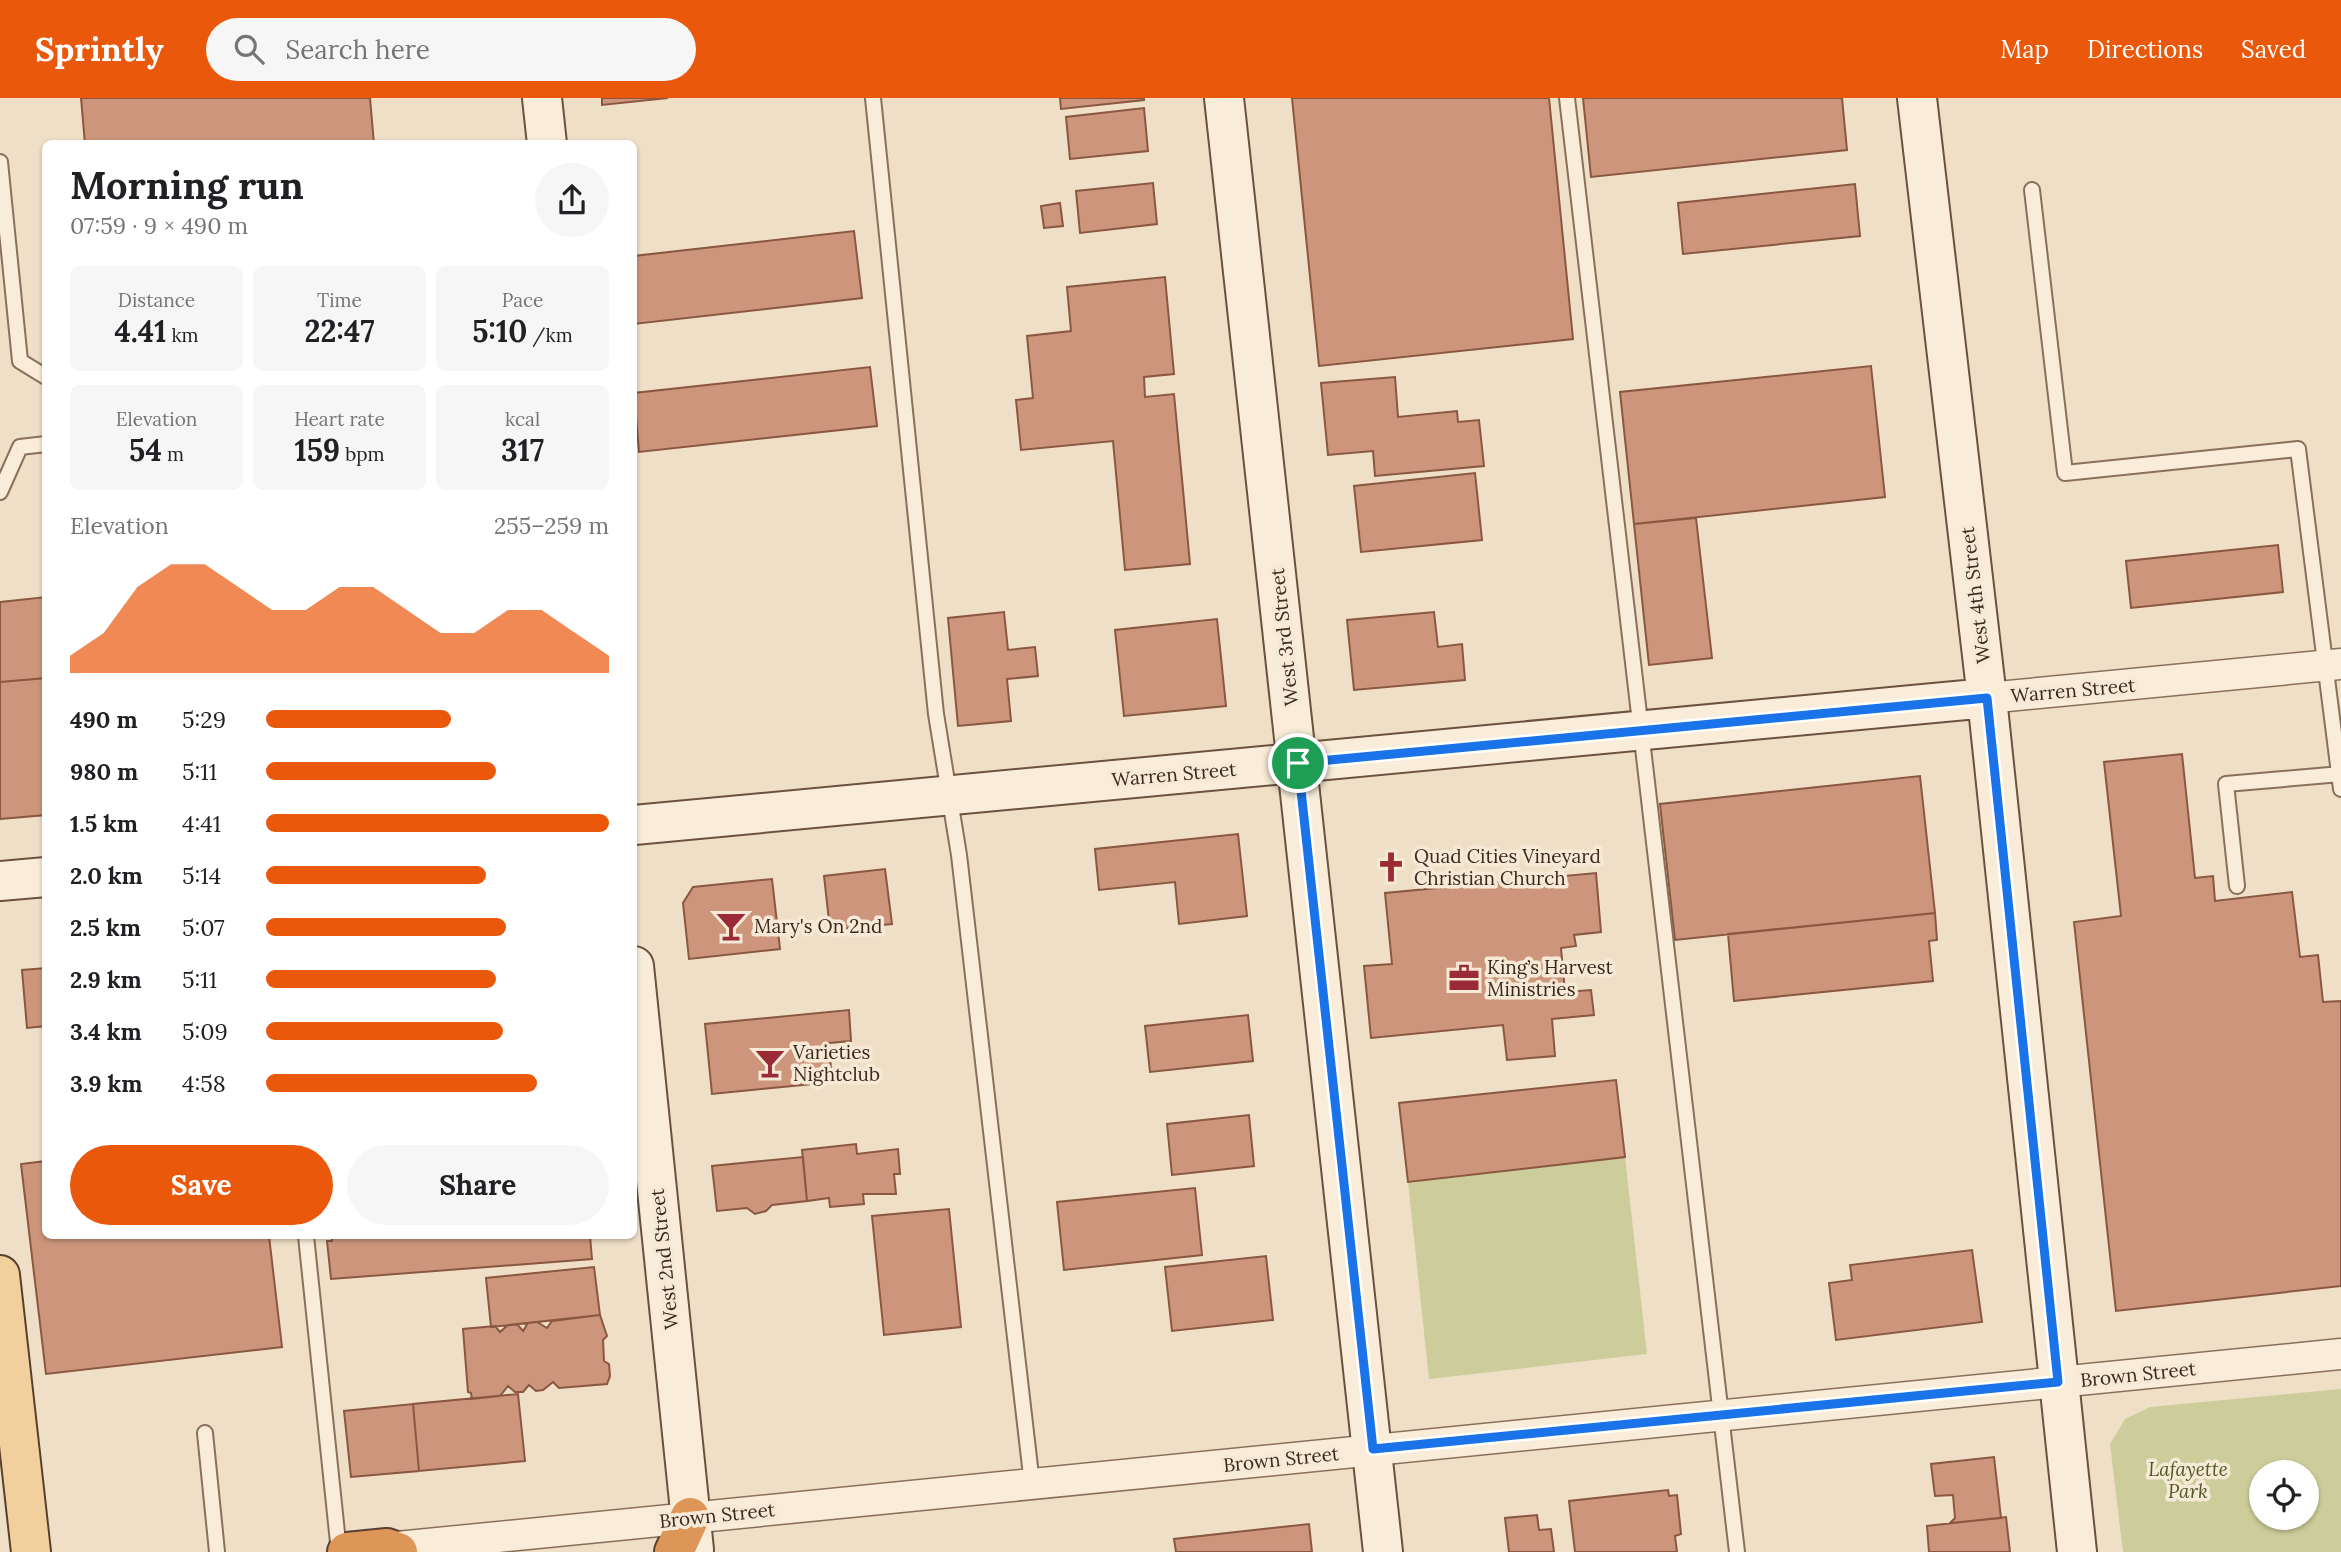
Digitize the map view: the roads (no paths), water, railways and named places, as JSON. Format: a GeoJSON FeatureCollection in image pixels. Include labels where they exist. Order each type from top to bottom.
{"type":"FeatureCollection","features":[{"type":"Feature","properties":{"kind":"highway"},"geometry":{"type":"LineString","coordinates":[[674,1552],[692,1535]]}},
{"type":"Feature","properties":{"kind":"highway","name":"Brown Street"},"geometry":{"type":"LineString","coordinates":[[347,1552],[392,1550]]}},
{"type":"Feature","properties":{"kind":"main road"},"geometry":{"type":"LineString","coordinates":[[0,1275],[31,1552]]}},
{"type":"Feature","properties":{"kind":"street"},"geometry":{"type":"LineString","coordinates":[[542,98],[547,140]]}},
{"type":"Feature","properties":{"kind":"street","name":"West 3rd Street"},"geometry":{"type":"LineString","coordinates":[[1224,98],[1383,1552]]}},
{"type":"Feature","properties":{"kind":"street","name":"West 4th Street"},"geometry":{"type":"LineString","coordinates":[[1917,98],[1987,698],[2077,1552]]}},
{"type":"Feature","properties":{"kind":"street","name":"Warren Street"},"geometry":{"type":"LineString","coordinates":[[637,825],[1640,733],[2332,665]]}},
{"type":"Feature","properties":{"kind":"street"},"geometry":{"type":"LineString","coordinates":[[0,881],[42,877]]}},
{"type":"Feature","properties":{"kind":"street","name":"West 2nd Street"},"geometry":{"type":"LineString","coordinates":[[637,1030],[641,1116],[692,1535]]}},
{"type":"Feature","properties":{"kind":"street","name":"Brown Street"},"geometry":{"type":"LineString","coordinates":[[392,1550],[692,1535],[1032,1484],[2341,1354]]}},
{"type":"Feature","properties":{"kind":"lane"},"geometry":{"type":"LineString","coordinates":[[873,98],[936,713],[950,794],[1032,1484]]}},
{"type":"Feature","properties":{"kind":"lane"},"geometry":{"type":"LineString","coordinates":[[1567,98],[1737,1552]]}},
{"type":"Feature","properties":{"kind":"lane"},"geometry":{"type":"LineString","coordinates":[[0,162],[20,361],[42,375]]}},
{"type":"Feature","properties":{"kind":"lane"},"geometry":{"type":"LineString","coordinates":[[2032,190],[2065,473],[2298,449],[2332,665],[2341,789]]}},
{"type":"Feature","properties":{"kind":"lane"},"geometry":{"type":"LineString","coordinates":[[0,492],[20,447],[42,444]]}},
{"type":"Feature","properties":{"kind":"lane"},"geometry":{"type":"LineString","coordinates":[[2237,887],[2226,784],[2340,774]]}},
{"type":"Feature","properties":{"kind":"lane"},"geometry":{"type":"LineString","coordinates":[[306,1239],[339,1552]]}},
{"type":"Feature","properties":{"kind":"lane"},"geometry":{"type":"LineString","coordinates":[[205,1433],[217,1552]]}},
{"type":"Feature","properties":{"kind":"place","name":"Quad Cities Vineyard Christian Church"},"geometry":{"type":"Point","coordinates":[1391,867]}},
{"type":"Feature","properties":{"kind":"place","name":"Mary's On 2nd"},"geometry":{"type":"Point","coordinates":[731,926]}},
{"type":"Feature","properties":{"kind":"place","name":"King’s Harvest Ministries"},"geometry":{"type":"Point","coordinates":[1464,978]}},
{"type":"Feature","properties":{"kind":"place","name":"Varieties Nightclub"},"geometry":{"type":"Point","coordinates":[770,1063]}},
{"type":"Feature","properties":{"kind":"park label","name":"Lafayette Park"},"geometry":{"type":"Point","coordinates":[2188,1480]}}]}
